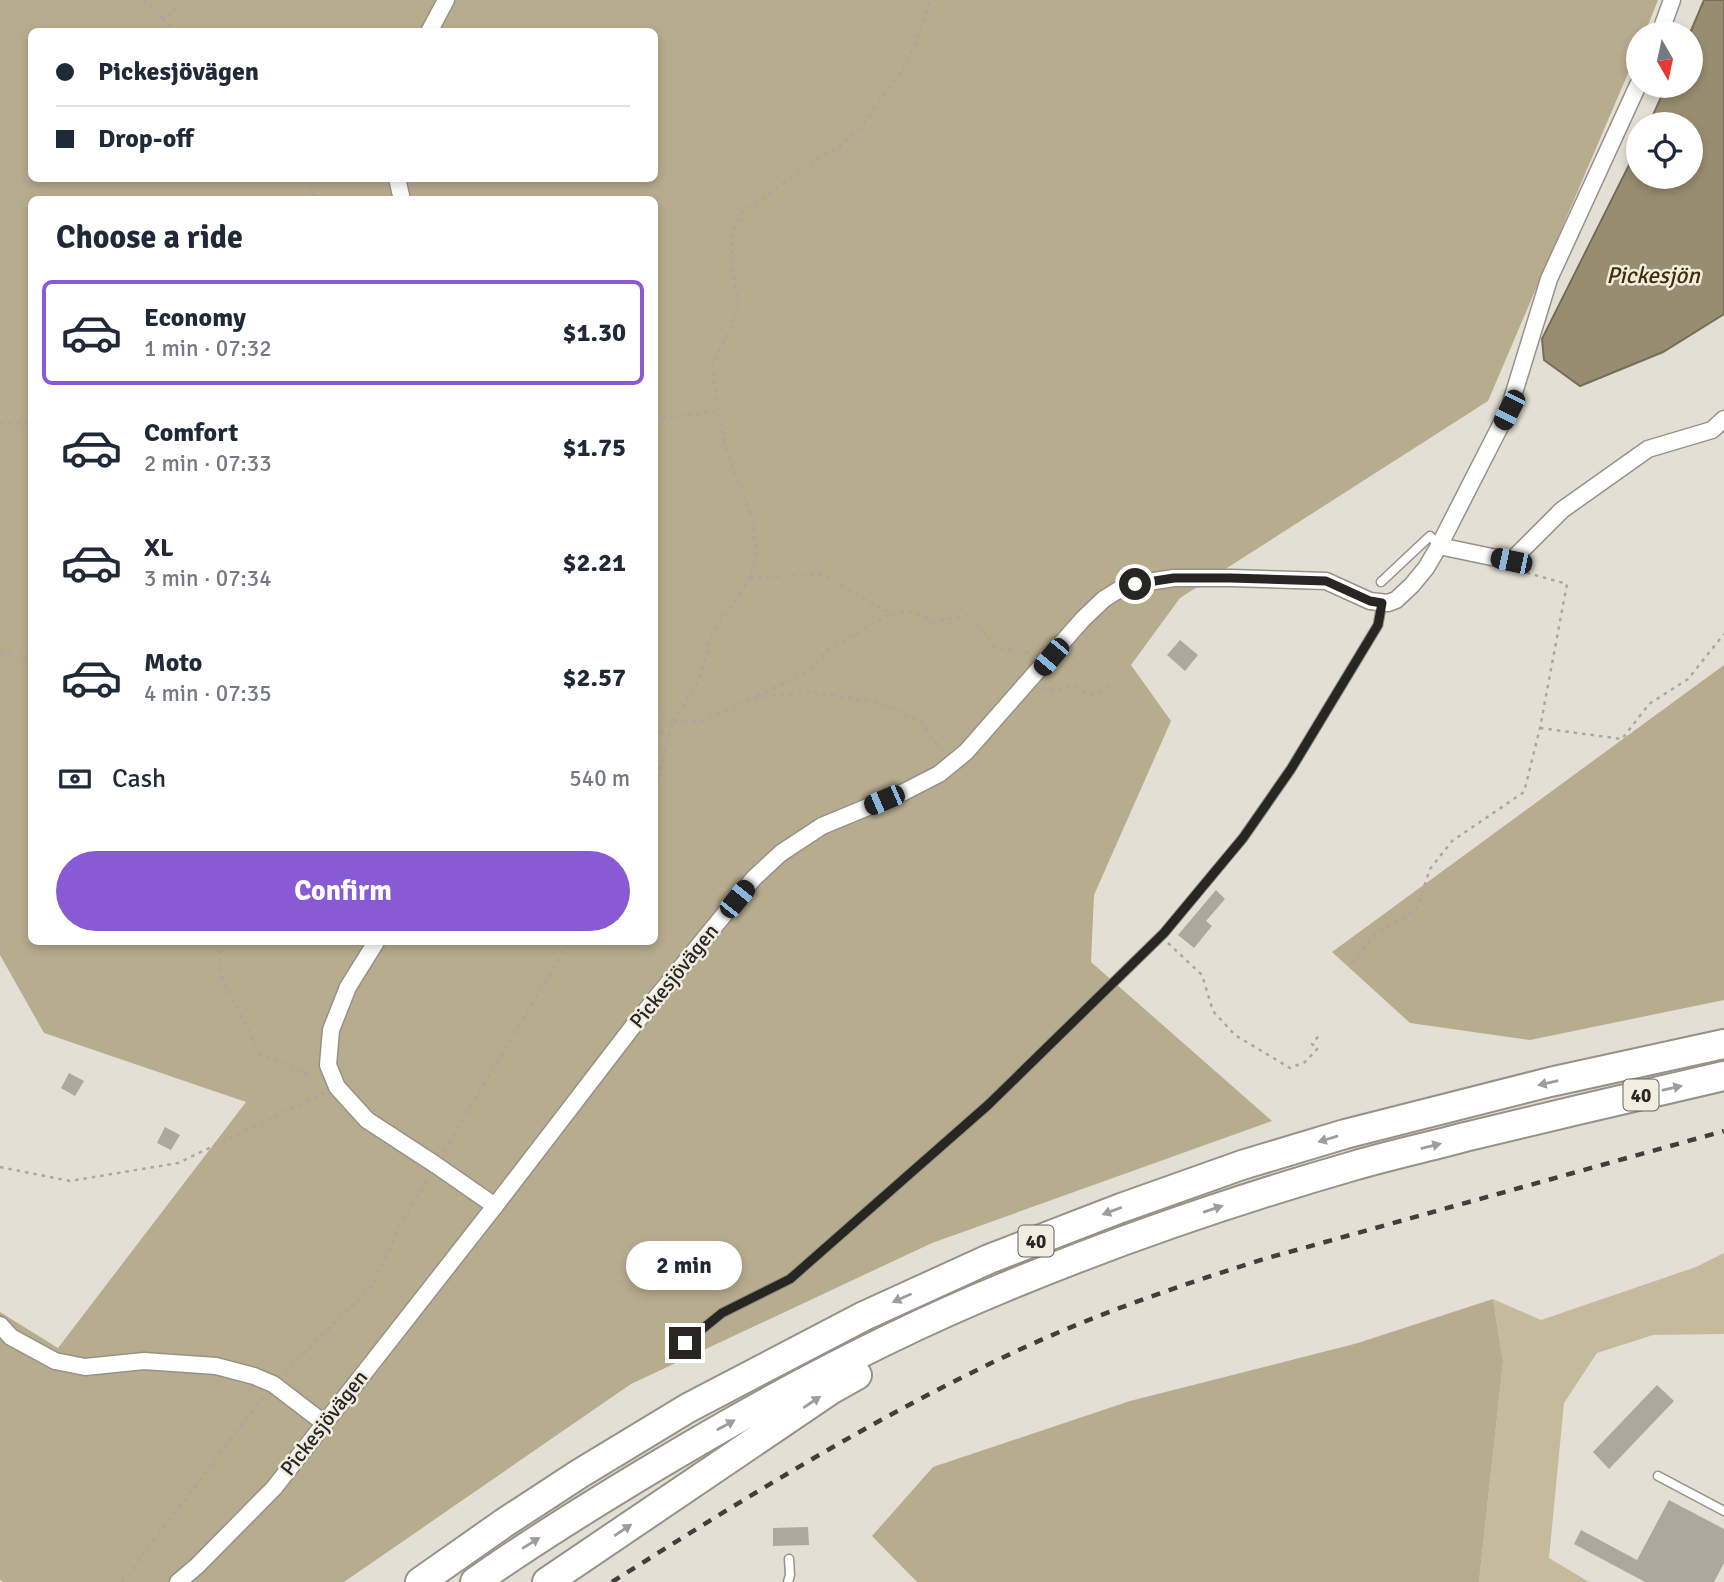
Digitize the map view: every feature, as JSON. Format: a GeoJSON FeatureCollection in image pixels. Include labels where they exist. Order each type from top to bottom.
{"type":"FeatureCollection","features":[{"type":"Feature","properties":{"kind":"highway","name":"40"},"geometry":{"type":"LineString","coordinates":[[420,1582],[579,1474],[688,1408],[864,1316],[989,1259],[1230,1169],[1345,1134],[1550,1083],[1724,1044]]}},
{"type":"Feature","properties":{"kind":"highway","name":"40"},"geometry":{"type":"LineString","coordinates":[[475,1582],[602,1498],[777,1396],[880,1343],[1057,1266],[1135,1236],[1357,1164],[1724,1076]]}},
{"type":"Feature","properties":{"kind":"highway"},"geometry":{"type":"LineString","coordinates":[[547,1582],[832,1389],[1057,1266]]}},
{"type":"Feature","properties":{"kind":"street"},"geometry":{"type":"LineString","coordinates":[[431,28],[446,0]]}},
{"type":"Feature","properties":{"kind":"street"},"geometry":{"type":"LineString","coordinates":[[1664,21],[1672,0]]}},
{"type":"Feature","properties":{"kind":"street"},"geometry":{"type":"LineString","coordinates":[[1382,603],[1388,603],[1402,595],[1426,568],[1509,410],[1549,279],[1632,98]]}},
{"type":"Feature","properties":{"kind":"street"},"geometry":{"type":"LineString","coordinates":[[1439,546],[1511,561],[1562,510],[1648,449],[1712,430],[1724,419]]}},
{"type":"Feature","properties":{"kind":"street","name":"Pickesjövägen"},"geometry":{"type":"LineString","coordinates":[[178,1582],[274,1488],[634,1025],[754,878],[781,853],[822,826],[904,792],[939,774],[966,752],[1083,619],[1104,599],[1120,589],[1174,578],[1326,581],[1370,601],[1382,603]]}},
{"type":"Feature","properties":{"kind":"street"},"geometry":{"type":"LineString","coordinates":[[374,945],[348,987],[331,1030],[328,1065],[337,1087],[367,1120],[495,1206]]}},
{"type":"Feature","properties":{"kind":"street"},"geometry":{"type":"LineString","coordinates":[[0,1325],[11,1337],[55,1361],[85,1367],[144,1361],[216,1366],[254,1376],[273,1384],[324,1423]]}},
{"type":"Feature","properties":{"kind":"lane"},"geometry":{"type":"LineString","coordinates":[[1381,582],[1430,536],[1439,546]]}},
{"type":"Feature","properties":{"kind":"lane"},"geometry":{"type":"LineString","coordinates":[[685,1343],[722,1313],[790,1279],[988,1105],[1164,933],[1243,838],[1291,769],[1378,625],[1382,603]]}},
{"type":"Feature","properties":{"kind":"lane"},"geometry":{"type":"LineString","coordinates":[[1658,1476],[1724,1511]]}},
{"type":"Feature","properties":{"kind":"lane"},"geometry":{"type":"LineString","coordinates":[[788,1582],[789,1559]]}},
{"type":"Feature","properties":{"kind":"path"},"geometry":{"type":"LineString","coordinates":[[144,0],[172,28]]}},
{"type":"Feature","properties":{"kind":"path"},"geometry":{"type":"LineString","coordinates":[[160,17],[174,14],[176,0]]}},
{"type":"Feature","properties":{"kind":"path"},"geometry":{"type":"LineString","coordinates":[[658,779],[673,722],[699,680],[713,630],[750,578],[757,553],[752,520],[726,448],[712,363],[730,331],[738,306],[732,235],[743,212],[817,159],[841,147],[861,127],[902,70],[930,0]]}},
{"type":"Feature","properties":{"kind":"path"},"geometry":{"type":"LineString","coordinates":[[658,418],[718,411]]}},
{"type":"Feature","properties":{"kind":"path"},"geometry":{"type":"LineString","coordinates":[[0,424],[28,422]]}},
{"type":"Feature","properties":{"kind":"path"},"geometry":{"type":"LineString","coordinates":[[1352,963],[1374,935],[1416,910],[1430,869],[1452,841],[1524,792],[1540,728],[1567,584],[1520,571],[1511,561]]}},
{"type":"Feature","properties":{"kind":"path"},"geometry":{"type":"LineString","coordinates":[[750,578],[822,574],[891,614]]}},
{"type":"Feature","properties":{"kind":"path"},"geometry":{"type":"LineString","coordinates":[[658,715],[673,722],[701,721],[809,671],[828,649],[891,614],[913,611],[933,622],[970,615],[995,647],[1051,657]]}},
{"type":"Feature","properties":{"kind":"path"},"geometry":{"type":"LineString","coordinates":[[1540,728],[1622,739],[1649,704],[1688,679],[1724,634]]}},
{"type":"Feature","properties":{"kind":"path"},"geometry":{"type":"LineString","coordinates":[[0,653],[23,653],[28,662]]}},
{"type":"Feature","properties":{"kind":"path"},"geometry":{"type":"LineString","coordinates":[[1031,679],[1048,691],[1073,686],[1091,695],[1110,686]]}},
{"type":"Feature","properties":{"kind":"path"},"geometry":{"type":"LineString","coordinates":[[754,698],[810,692],[875,702],[920,721],[951,764]]}},
{"type":"Feature","properties":{"kind":"path"},"geometry":{"type":"LineString","coordinates":[[658,735],[673,722]]}},
{"type":"Feature","properties":{"kind":"path"},"geometry":{"type":"LineString","coordinates":[[1164,933],[1168,943],[1202,975],[1213,1010],[1235,1035],[1290,1068],[1305,1062],[1312,1055],[1318,1048],[1312,1044],[1321,1033]]}},
{"type":"Feature","properties":{"kind":"path"},"geometry":{"type":"LineString","coordinates":[[220,945],[221,976],[260,1054],[337,1087]]}},
{"type":"Feature","properties":{"kind":"path"},"geometry":{"type":"LineString","coordinates":[[436,1165],[567,945]]}},
{"type":"Feature","properties":{"kind":"path"},"geometry":{"type":"LineString","coordinates":[[0,1167],[70,1181],[178,1163],[337,1087]]}},
{"type":"Feature","properties":{"kind":"shaded area"},"geometry":{"type":"Polygon","coordinates":[[[0,0],[1658,0],[1650,21],[1626,21],[1626,78],[1488,401],[1180,598],[1131,665],[1171,721],[1094,895],[1091,962],[1272,1121],[932,1243],[631,1384],[344,1582],[0,1580],[0,1312],[58,1348],[246,1102],[44,1033],[0,955],[0,0]]]}},
{"type":"Feature","properties":{"kind":"shaded area"},"geometry":{"type":"Polygon","coordinates":[[[1724,665],[1724,1000],[1530,1040],[1410,1023],[1332,952],[1724,665]]]}},
{"type":"Feature","properties":{"kind":"shaded area"},"geometry":{"type":"Polygon","coordinates":[[[1724,1253],[1724,1334],[1653,1335],[1597,1353],[1564,1403],[1549,1558],[1589,1582],[1479,1582],[1503,1362],[1493,1299],[1541,1320],[1696,1267],[1724,1253]]]}},
{"type":"Feature","properties":{"kind":"shaded area"},"geometry":{"type":"Polygon","coordinates":[[[1493,1299],[1503,1362],[1479,1582],[917,1582],[872,1536],[933,1467],[1130,1401],[1358,1343],[1493,1299]]]}},
{"type":"Feature","properties":{"kind":"water","name":"Pickesjön"},"geometry":{"type":"Polygon","coordinates":[[[1704,0],[1724,0],[1724,314],[1663,352],[1580,386],[1544,360],[1542,339],[1626,171],[1626,189],[1703,189],[1703,112],[1654,112],[1661,98],[1703,98],[1703,21],[1695,21],[1704,0]]]}},
{"type":"Feature","properties":{"kind":"building"},"geometry":{"type":"Polygon","coordinates":[[[1180,640],[1198,655],[1185,671],[1167,655],[1180,640]]]}},
{"type":"Feature","properties":{"kind":"building"},"geometry":{"type":"Polygon","coordinates":[[[1216,890],[1225,899],[1206,921],[1212,926],[1194,948],[1178,935],[1216,890]]]}},
{"type":"Feature","properties":{"kind":"building"},"geometry":{"type":"Polygon","coordinates":[[[69,1073],[84,1081],[75,1096],[61,1088],[69,1073]]]}},
{"type":"Feature","properties":{"kind":"building"},"geometry":{"type":"Polygon","coordinates":[[[165,1127],[180,1135],[171,1150],[157,1143],[165,1127]]]}},
{"type":"Feature","properties":{"kind":"building"},"geometry":{"type":"Polygon","coordinates":[[[1657,1385],[1674,1401],[1609,1469],[1593,1452],[1657,1385]]]}},
{"type":"Feature","properties":{"kind":"building"},"geometry":{"type":"Polygon","coordinates":[[[1669,1500],[1724,1529],[1724,1563],[1714,1582],[1645,1582],[1574,1544],[1581,1530],[1637,1560],[1669,1500]]]}},
{"type":"Feature","properties":{"kind":"building"},"geometry":{"type":"Polygon","coordinates":[[[808,1527],[809,1545],[773,1546],[773,1528],[808,1527]]]}},
{"type":"Feature","properties":{"kind":"railway"},"geometry":{"type":"LineString","coordinates":[[612,1582],[762,1489],[915,1401],[1080,1323],[1171,1289],[1264,1259],[1724,1131]]}},
{"type":"Feature","properties":{"kind":"route"},"geometry":{"type":"LineString","coordinates":[[685,1343],[722,1313],[790,1279],[988,1105],[1164,933],[1243,838],[1291,769],[1378,625],[1382,603],[1370,601],[1326,581],[1174,578],[1135,584]]}}]}
